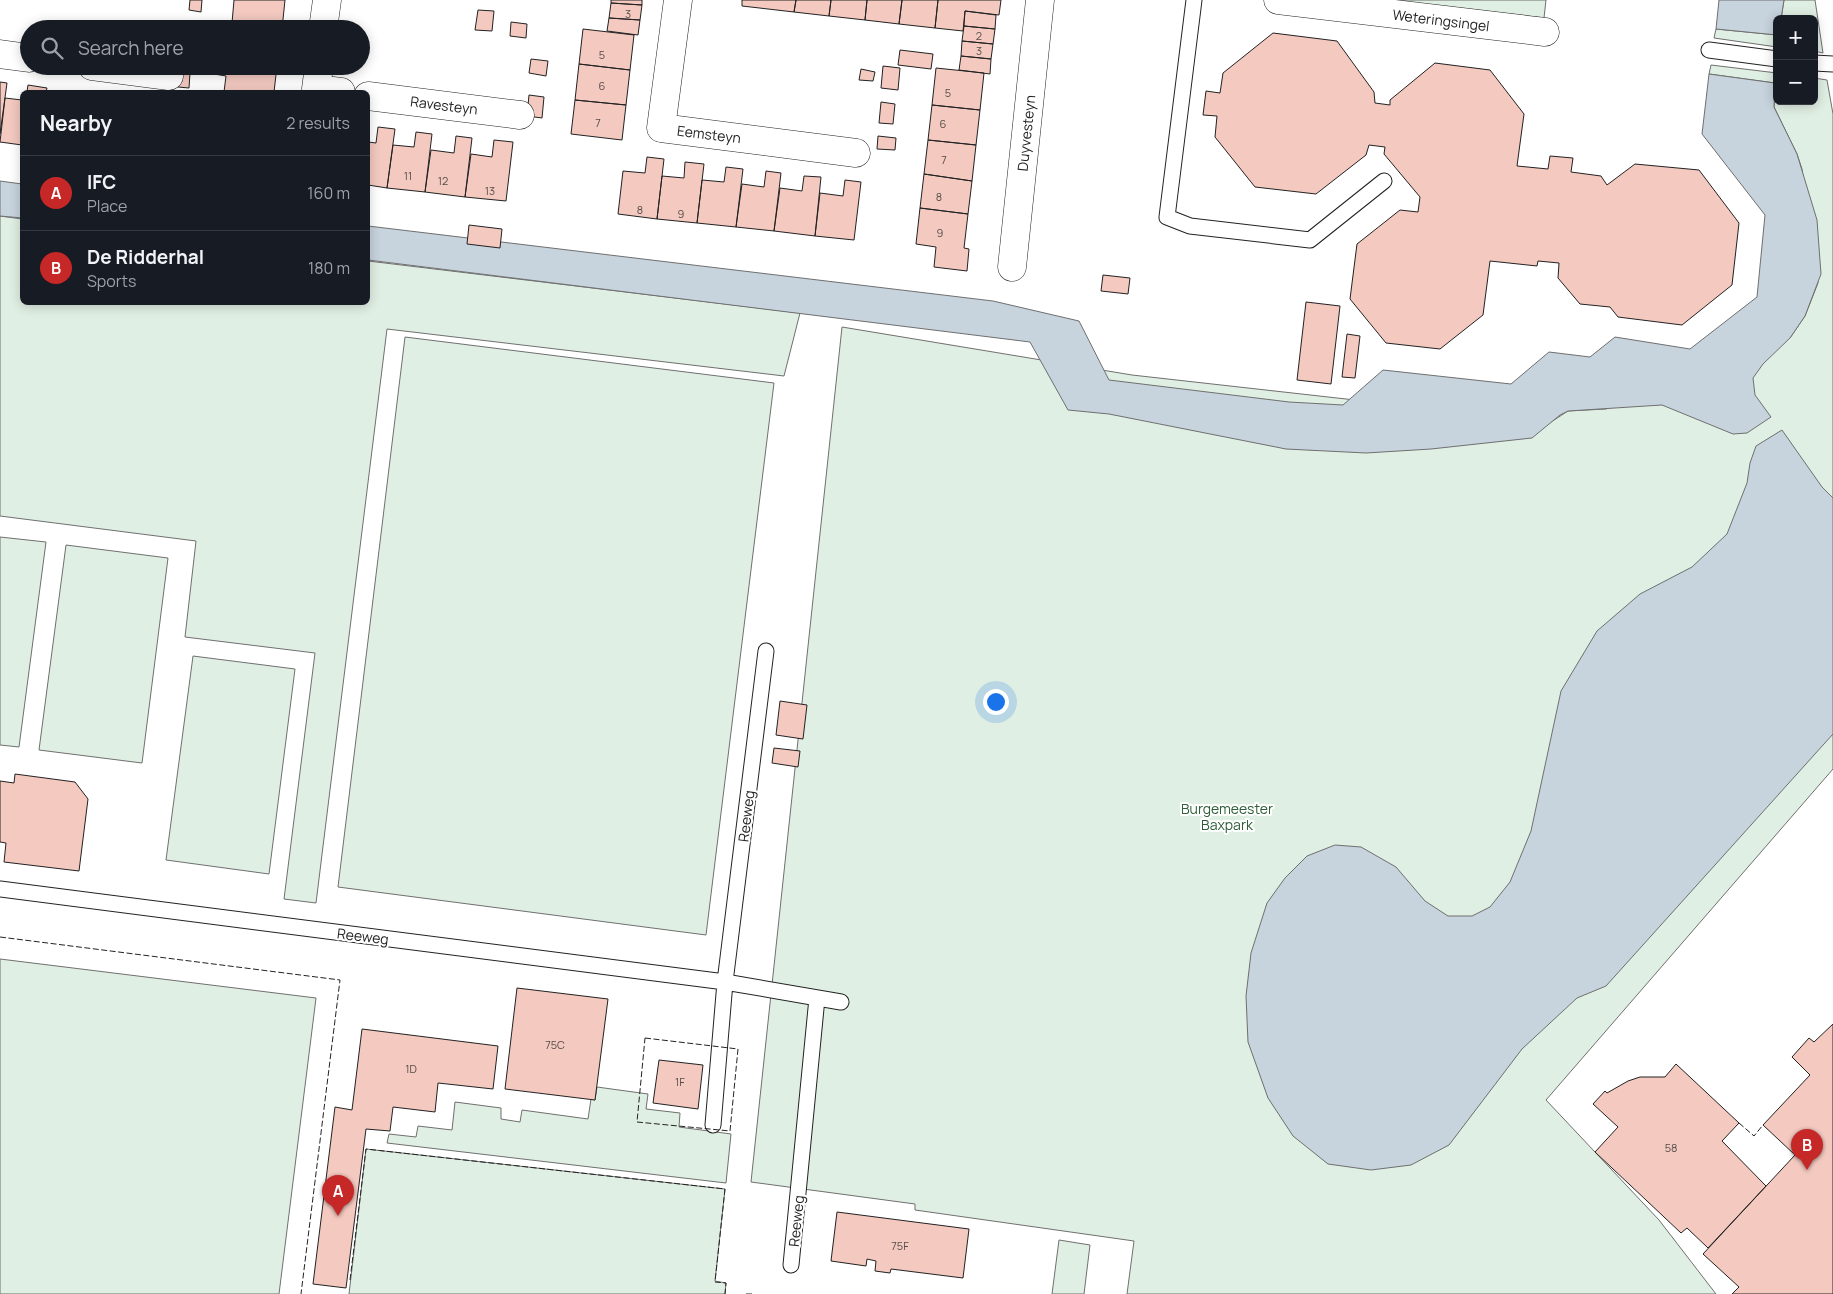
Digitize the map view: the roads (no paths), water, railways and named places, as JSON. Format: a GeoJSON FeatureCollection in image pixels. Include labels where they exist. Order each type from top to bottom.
{"type":"FeatureCollection","features":[{"type":"Feature","properties":{"kind":"street"},"geometry":{"type":"LineString","coordinates":[[324,20],[327,0]]}},
{"type":"Feature","properties":{"kind":"street","name":"Eemsteyn"},"geometry":{"type":"LineString","coordinates":[[678,0],[662,128],[856,153]]}},
{"type":"Feature","properties":{"kind":"street","name":"Duyvesteyn"},"geometry":{"type":"LineString","coordinates":[[1012,267],[1040,0]]}},
{"type":"Feature","properties":{"kind":"street","name":"Weteringsingel"},"geometry":{"type":"LineString","coordinates":[[1278,0],[1545,32]]}},
{"type":"Feature","properties":{"kind":"street"},"geometry":{"type":"LineString","coordinates":[[0,54],[20,57]]}},
{"type":"Feature","properties":{"kind":"street"},"geometry":{"type":"LineString","coordinates":[[161,75],[169,76]]}},
{"type":"Feature","properties":{"kind":"street"},"geometry":{"type":"LineString","coordinates":[[318,75],[316,89],[324,90]]}},
{"type":"Feature","properties":{"kind":"street","name":"Ravesteyn"},"geometry":{"type":"LineString","coordinates":[[370,96],[520,115]]}},
{"type":"Feature","properties":{"kind":"lane"},"geometry":{"type":"LineString","coordinates":[[1194,0],[1167,217],[1190,226],[1310,240],[1384,181]]}},
{"type":"Feature","properties":{"kind":"lane"},"geometry":{"type":"LineString","coordinates":[[1709,50],[1773,58]]}},
{"type":"Feature","properties":{"kind":"lane"},"geometry":{"type":"LineString","coordinates":[[1818,63],[1833,64]]}},
{"type":"Feature","properties":{"kind":"lane","name":"Reeweg"},"geometry":{"type":"LineString","coordinates":[[713,1124],[726,982],[766,651]]}},
{"type":"Feature","properties":{"kind":"lane","name":"Reeweg"},"geometry":{"type":"LineString","coordinates":[[0,889],[726,982],[841,1002]]}},
{"type":"Feature","properties":{"kind":"lane","name":"Reeweg"},"geometry":{"type":"LineString","coordinates":[[791,1265],[817,998]]}},
{"type":"Feature","properties":{"kind":"place","name":"De Ridderhal"},"geometry":{"type":"Point","coordinates":[1807,1170]}},
{"type":"Feature","properties":{"kind":"place","name":"IFC"},"geometry":{"type":"Point","coordinates":[338,1216]}},
{"type":"Feature","properties":{"kind":"park label","name":"Burgemeester Baxpark"},"geometry":{"type":"Point","coordinates":[1227,816]}}]}
